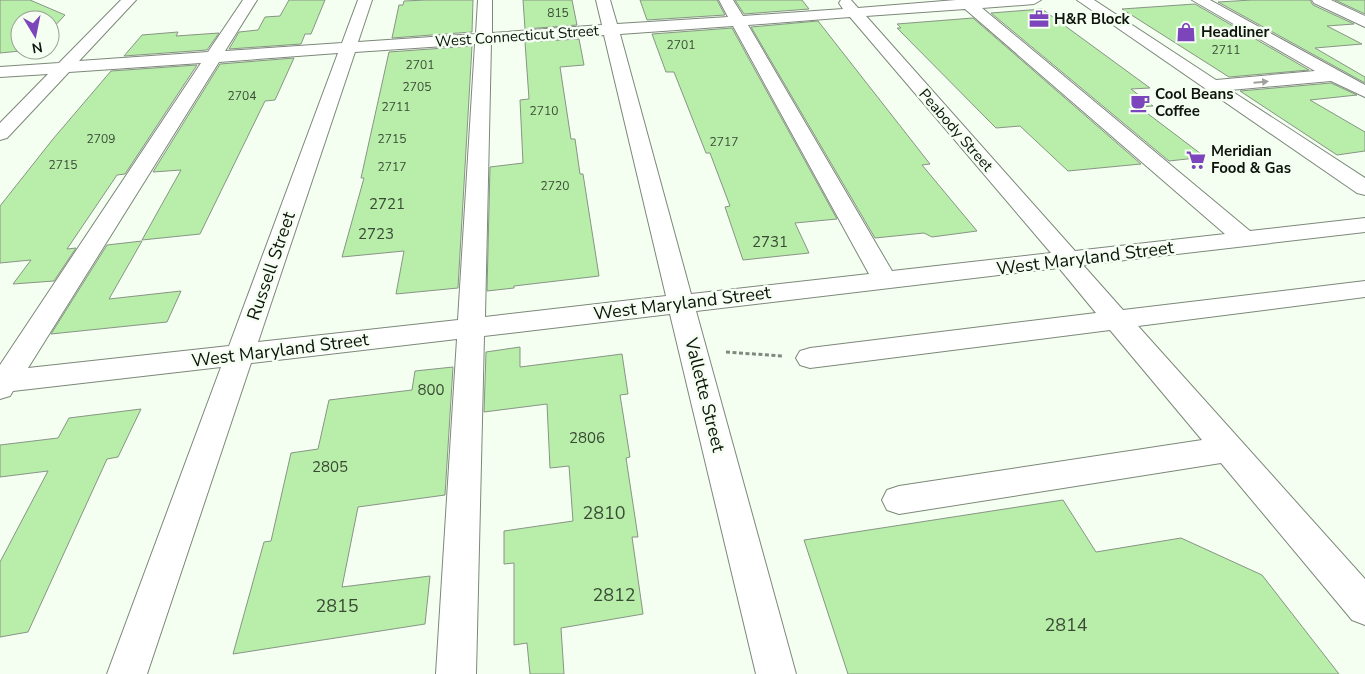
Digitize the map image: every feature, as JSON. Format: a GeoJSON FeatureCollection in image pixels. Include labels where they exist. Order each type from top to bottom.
{"type":"FeatureCollection","features":[{"type":"Feature","properties":{"kind":"street"},"geometry":{"type":"LineString","coordinates":[[0,134],[129,0]]}},
{"type":"Feature","properties":{"kind":"street"},"geometry":{"type":"LineString","coordinates":[[2,384],[250,0]]}},
{"type":"Feature","properties":{"kind":"street","name":"Russell Street"},"geometry":{"type":"LineString","coordinates":[[127,674],[365,0]]}},
{"type":"Feature","properties":{"kind":"street"},"geometry":{"type":"LineString","coordinates":[[456,674],[485,0]]}},
{"type":"Feature","properties":{"kind":"street","name":"Vallette Street"},"geometry":{"type":"LineString","coordinates":[[603,0],[776,674]]}},
{"type":"Feature","properties":{"kind":"street"},"geometry":{"type":"LineString","coordinates":[[726,0],[885,280]]}},
{"type":"Feature","properties":{"kind":"street","name":"West Connecticut Street"},"geometry":{"type":"LineString","coordinates":[[0,72],[738,20],[849,6],[1034,0]]}},
{"type":"Feature","properties":{"kind":"street"},"geometry":{"type":"LineString","coordinates":[[1084,0],[1365,188]]}},
{"type":"Feature","properties":{"kind":"street"},"geometry":{"type":"LineString","coordinates":[[1200,0],[1365,92]]}},
{"type":"Feature","properties":{"kind":"street"},"geometry":{"type":"LineString","coordinates":[[1319,0],[1365,22]]}},
{"type":"Feature","properties":{"kind":"street"},"geometry":{"type":"LineString","coordinates":[[966,2],[1245,239]]}},
{"type":"Feature","properties":{"kind":"street","name":"Peabody Street"},"geometry":{"type":"LineString","coordinates":[[849,6],[1067,260],[1116,320],[1228,449],[1361,596]]}},
{"type":"Feature","properties":{"kind":"street"},"geometry":{"type":"LineString","coordinates":[[1212,86],[1334,75]]}},
{"type":"Feature","properties":{"kind":"street","name":"West Maryland Street"},"geometry":{"type":"LineString","coordinates":[[2,384],[240,354],[1365,226]]}},
{"type":"Feature","properties":{"kind":"street"},"geometry":{"type":"LineString","coordinates":[[810,358],[1365,289]]}},
{"type":"Feature","properties":{"kind":"street"},"geometry":{"type":"LineString","coordinates":[[899,500],[1228,449]]}},
{"type":"Feature","properties":{"kind":"path"},"geometry":{"type":"LineString","coordinates":[[693,350],[810,358]]}},
{"type":"Feature","properties":{"kind":"building"},"geometry":{"type":"Polygon","coordinates":[[[0,0],[30,0],[53,10],[10,10],[10,52],[0,53],[0,0]]]}},
{"type":"Feature","properties":{"kind":"building"},"geometry":{"type":"Polygon","coordinates":[[[289,0],[325,0],[311,34],[305,34],[301,44],[229,49],[239,32],[258,30],[265,17],[280,16],[289,0]]]}},
{"type":"Feature","properties":{"kind":"building"},"geometry":{"type":"Polygon","coordinates":[[[473,0],[472,32],[392,38],[399,5],[403,5],[404,1],[473,0]]]}},
{"type":"Feature","properties":{"kind":"building"},"geometry":{"type":"Polygon","coordinates":[[[523,0],[572,0],[577,25],[525,29],[523,0]]]}},
{"type":"Feature","properties":{"kind":"building"},"geometry":{"type":"Polygon","coordinates":[[[640,0],[717,0],[725,15],[647,20],[640,0]]]}},
{"type":"Feature","properties":{"kind":"building"},"geometry":{"type":"Polygon","coordinates":[[[735,0],[802,0],[809,9],[744,14],[735,0]]]}},
{"type":"Feature","properties":{"kind":"building"},"geometry":{"type":"Polygon","coordinates":[[[1310,0],[1313,5],[1354,24],[1327,26],[1362,44],[1315,48],[1365,77],[1365,83],[1218,2],[1310,0]]]}},
{"type":"Feature","properties":{"kind":"building"},"geometry":{"type":"Polygon","coordinates":[[[1335,0],[1365,0],[1365,14],[1335,0]]]}},
{"type":"Feature","properties":{"kind":"building"},"geometry":{"type":"Polygon","coordinates":[[[1195,4],[1309,70],[1229,77],[1122,9],[1195,4]]]}},
{"type":"Feature","properties":{"kind":"building"},"geometry":{"type":"Polygon","coordinates":[[[1042,9],[1150,88],[1131,89],[1153,106],[1139,107],[1205,157],[1169,161],[991,13],[1042,9]]]}},
{"type":"Feature","properties":{"kind":"building"},"geometry":{"type":"Polygon","coordinates":[[[60,13],[65,15],[60,20],[60,13]]]}},
{"type":"Feature","properties":{"kind":"building"},"geometry":{"type":"Polygon","coordinates":[[[973,18],[1141,164],[1068,171],[1020,126],[996,128],[897,28],[901,28],[897,24],[973,18]]]}},
{"type":"Feature","properties":{"kind":"building"},"geometry":{"type":"Polygon","coordinates":[[[818,21],[930,164],[922,165],[977,231],[932,237],[924,233],[875,238],[751,27],[818,21]]]}},
{"type":"Feature","properties":{"kind":"building"},"geometry":{"type":"Polygon","coordinates":[[[732,28],[837,219],[795,223],[809,253],[743,260],[725,207],[730,206],[710,153],[706,153],[674,72],[666,72],[652,34],[732,28]]]}},
{"type":"Feature","properties":{"kind":"building"},"geometry":{"type":"Polygon","coordinates":[[[178,32],[176,36],[219,33],[207,50],[124,56],[142,35],[178,32]]]}},
{"type":"Feature","properties":{"kind":"building"},"geometry":{"type":"Polygon","coordinates":[[[579,39],[584,65],[560,67],[571,139],[575,139],[580,174],[583,174],[599,276],[487,291],[490,167],[523,163],[520,100],[529,99],[525,42],[579,39]]]}},
{"type":"Feature","properties":{"kind":"building"},"geometry":{"type":"Polygon","coordinates":[[[472,46],[458,288],[396,294],[404,251],[342,257],[364,178],[361,178],[389,52],[472,46]]]}},
{"type":"Feature","properties":{"kind":"building"},"geometry":{"type":"Polygon","coordinates":[[[294,58],[275,100],[265,101],[200,234],[142,240],[181,170],[153,172],[220,64],[294,58]]]}},
{"type":"Feature","properties":{"kind":"building"},"geometry":{"type":"Polygon","coordinates":[[[197,65],[125,174],[117,175],[67,249],[76,248],[54,281],[13,284],[31,260],[0,263],[0,206],[53,139],[111,71],[197,65]]]}},
{"type":"Feature","properties":{"kind":"building"},"geometry":{"type":"Polygon","coordinates":[[[1331,83],[1357,95],[1310,100],[1365,132],[1365,151],[1337,155],[1240,91],[1331,83]]]}},
{"type":"Feature","properties":{"kind":"building"},"geometry":{"type":"Polygon","coordinates":[[[142,241],[109,299],[181,291],[167,322],[51,334],[107,245],[142,241]]]}},
{"type":"Feature","properties":{"kind":"building"},"geometry":{"type":"Polygon","coordinates":[[[520,347],[520,367],[622,354],[628,394],[620,395],[630,457],[626,458],[638,537],[632,537],[643,614],[561,628],[564,674],[530,674],[527,643],[514,645],[514,563],[504,564],[504,531],[573,521],[569,466],[550,468],[547,404],[484,412],[486,352],[520,347]]]}},
{"type":"Feature","properties":{"kind":"building"},"geometry":{"type":"Polygon","coordinates":[[[453,367],[445,495],[358,507],[342,587],[430,576],[425,624],[233,654],[264,542],[271,541],[291,453],[318,449],[329,400],[412,390],[415,371],[453,367]]]}},
{"type":"Feature","properties":{"kind":"building"},"geometry":{"type":"Polygon","coordinates":[[[141,409],[118,457],[107,459],[28,632],[0,637],[0,562],[48,471],[0,477],[0,445],[58,438],[69,418],[141,409]]]}},
{"type":"Feature","properties":{"kind":"building"},"geometry":{"type":"Polygon","coordinates":[[[1063,500],[1096,552],[1181,538],[1262,575],[1339,674],[848,674],[804,540],[1063,500]]]}},
{"type":"Feature","properties":{"kind":"place","name":"H&R Block"},"geometry":{"type":"Point","coordinates":[1039,19]}},
{"type":"Feature","properties":{"kind":"place","name":"Headliner"},"geometry":{"type":"Point","coordinates":[1186,32]}},
{"type":"Feature","properties":{"kind":"place","name":"Cool Beans Coffee"},"geometry":{"type":"Point","coordinates":[1140,103]}},
{"type":"Feature","properties":{"kind":"place","name":"Meridian Food & Gas"},"geometry":{"type":"Point","coordinates":[1196,160]}}]}
